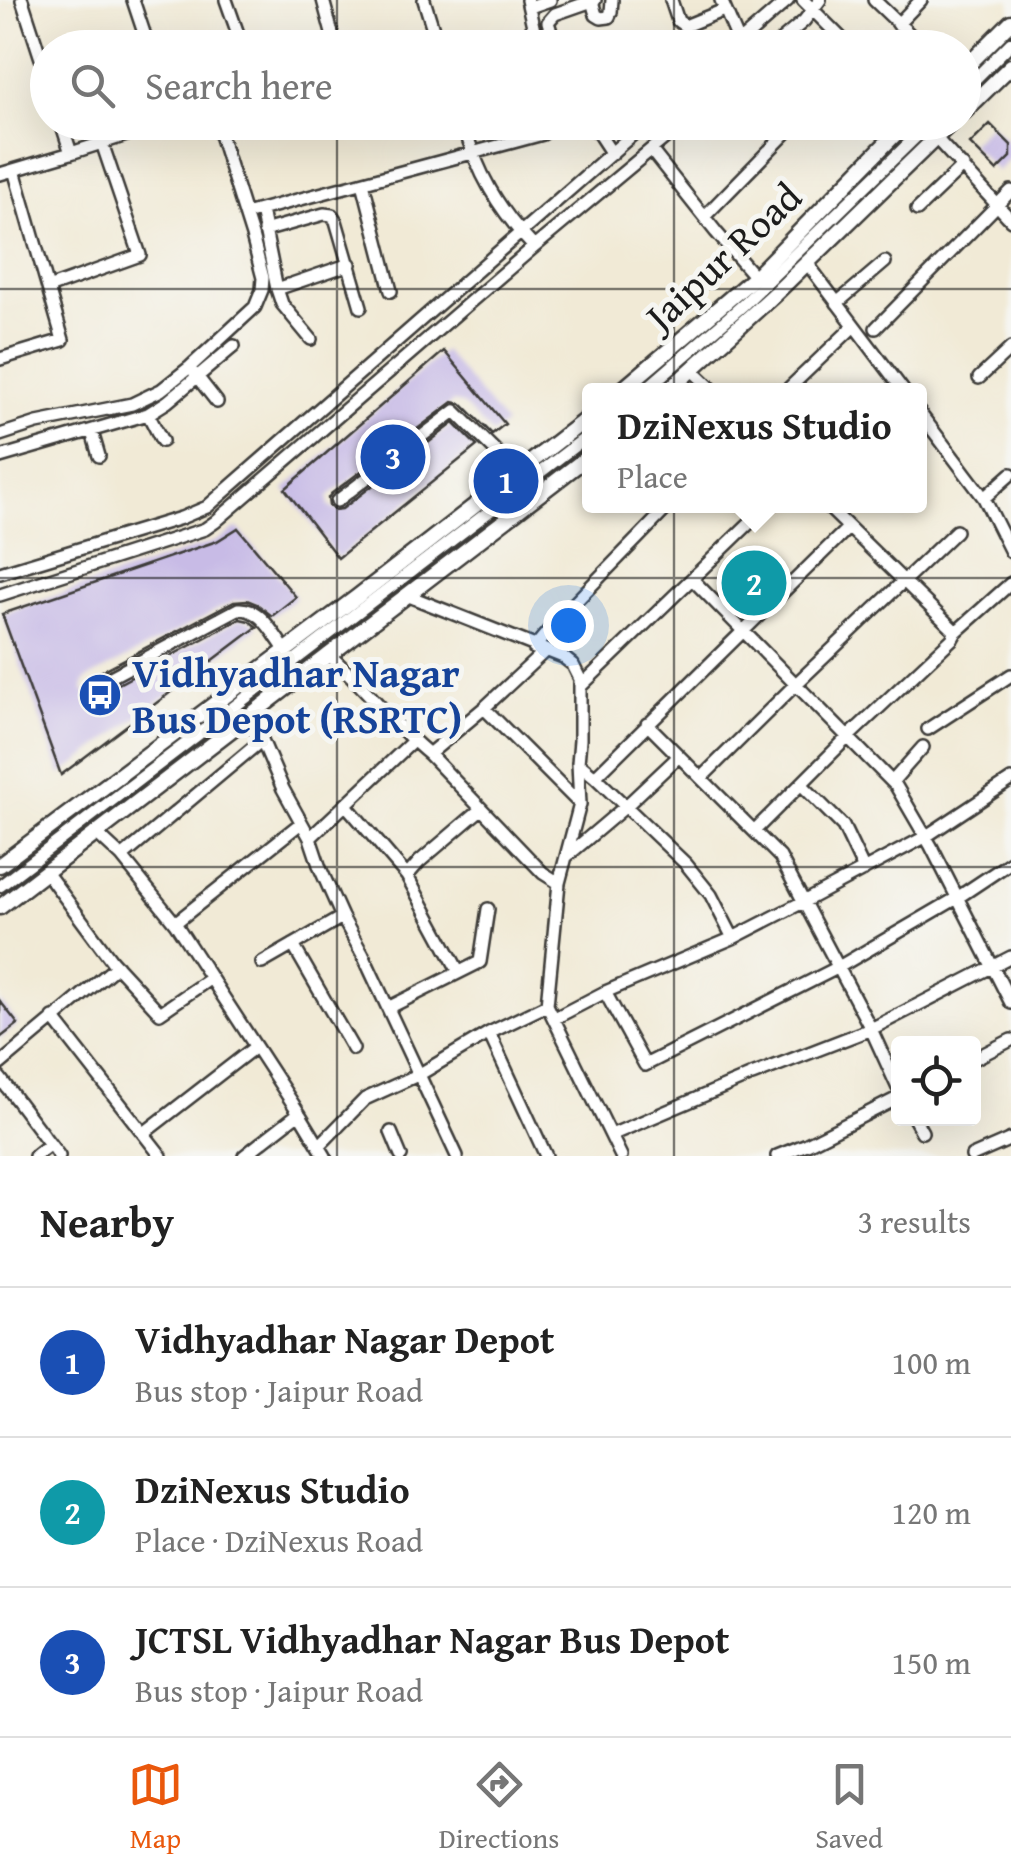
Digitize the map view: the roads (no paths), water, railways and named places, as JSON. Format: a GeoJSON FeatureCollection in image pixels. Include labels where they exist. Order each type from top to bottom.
{"type":"FeatureCollection","features":[{"type":"Feature","properties":{"kind":"main road"},"geometry":{"type":"LineString","coordinates":[[981,52],[1011,22]]}},
{"type":"Feature","properties":{"kind":"main road"},"geometry":{"type":"LineString","coordinates":[[981,98],[1008,75]]}},
{"type":"Feature","properties":{"kind":"main road","name":"Jaipur Road"},"geometry":{"type":"LineString","coordinates":[[630,383],[755,277],[889,140]]}},
{"type":"Feature","properties":{"kind":"main road"},"geometry":{"type":"LineString","coordinates":[[677,383],[807,263],[916,140]]}},
{"type":"Feature","properties":{"kind":"main road"},"geometry":{"type":"LineString","coordinates":[[0,865],[582,422]]}},
{"type":"Feature","properties":{"kind":"main road"},"geometry":{"type":"LineString","coordinates":[[0,907],[582,461]]}},
{"type":"Feature","properties":{"kind":"street"},"geometry":{"type":"LineString","coordinates":[[22,0],[32,30]]}},
{"type":"Feature","properties":{"kind":"street"},"geometry":{"type":"LineString","coordinates":[[133,0],[143,30]]}},
{"type":"Feature","properties":{"kind":"street"},"geometry":{"type":"LineString","coordinates":[[226,0],[237,30]]}},
{"type":"Feature","properties":{"kind":"street"},"geometry":{"type":"LineString","coordinates":[[323,0],[331,30]]}},
{"type":"Feature","properties":{"kind":"street"},"geometry":{"type":"LineString","coordinates":[[424,0],[431,30]]}},
{"type":"Feature","properties":{"kind":"street"},"geometry":{"type":"LineString","coordinates":[[534,30],[528,4],[550,0]]}},
{"type":"Feature","properties":{"kind":"street"},"geometry":{"type":"LineString","coordinates":[[550,30],[548,22],[556,14],[593,1],[596,14],[609,17],[612,0]]}},
{"type":"Feature","properties":{"kind":"street"},"geometry":{"type":"LineString","coordinates":[[671,0],[678,21],[685,26],[722,5],[731,30]]}},
{"type":"Feature","properties":{"kind":"street"},"geometry":{"type":"LineString","coordinates":[[753,30],[788,0]]}},
{"type":"Feature","properties":{"kind":"street"},"geometry":{"type":"LineString","coordinates":[[804,0],[817,5],[837,30]]}},
{"type":"Feature","properties":{"kind":"street"},"geometry":{"type":"LineString","coordinates":[[874,0],[904,30]]}},
{"type":"Feature","properties":{"kind":"street"},"geometry":{"type":"LineString","coordinates":[[898,24],[922,0]]}},
{"type":"Feature","properties":{"kind":"street"},"geometry":{"type":"LineString","coordinates":[[791,30],[817,5]]}},
{"type":"Feature","properties":{"kind":"street"},"geometry":{"type":"LineString","coordinates":[[981,73],[1011,43]]}},
{"type":"Feature","properties":{"kind":"street"},"geometry":{"type":"LineString","coordinates":[[67,140],[71,153]]}},
{"type":"Feature","properties":{"kind":"street"},"geometry":{"type":"LineString","coordinates":[[0,174],[111,140]]}},
{"type":"Feature","properties":{"kind":"street"},"geometry":{"type":"LineString","coordinates":[[0,457],[148,414],[167,402],[255,307],[262,278],[222,140]]}},
{"type":"Feature","properties":{"kind":"street"},"geometry":{"type":"LineString","coordinates":[[467,140],[490,193],[534,247]]}},
{"type":"Feature","properties":{"kind":"street"},"geometry":{"type":"LineString","coordinates":[[245,214],[521,140]]}},
{"type":"Feature","properties":{"kind":"street"},"geometry":{"type":"LineString","coordinates":[[602,140],[612,154]]}},
{"type":"Feature","properties":{"kind":"street"},"geometry":{"type":"LineString","coordinates":[[0,573],[207,507],[627,140]]}},
{"type":"Feature","properties":{"kind":"street"},"geometry":{"type":"LineString","coordinates":[[0,595],[215,522],[663,140]]}},
{"type":"Feature","properties":{"kind":"street"},"geometry":{"type":"LineString","coordinates":[[704,217],[779,140]]}},
{"type":"Feature","properties":{"kind":"street"},"geometry":{"type":"LineString","coordinates":[[653,383],[743,305],[914,140]]}},
{"type":"Feature","properties":{"kind":"street"},"geometry":{"type":"LineString","coordinates":[[939,140],[1011,220]]}},
{"type":"Feature","properties":{"kind":"street"},"geometry":{"type":"LineString","coordinates":[[48,288],[140,255],[102,143]]}},
{"type":"Feature","properties":{"kind":"street"},"geometry":{"type":"LineString","coordinates":[[651,150],[755,277]]}},
{"type":"Feature","properties":{"kind":"street"},"geometry":{"type":"LineString","coordinates":[[917,210],[962,166]]}},
{"type":"Feature","properties":{"kind":"street"},"geometry":{"type":"LineString","coordinates":[[0,359],[63,340],[14,170]]}},
{"type":"Feature","properties":{"kind":"street"},"geometry":{"type":"LineString","coordinates":[[362,183],[391,291]]}},
{"type":"Feature","properties":{"kind":"street"},"geometry":{"type":"LineString","coordinates":[[876,328],[1011,190]]}},
{"type":"Feature","properties":{"kind":"street"},"geometry":{"type":"LineString","coordinates":[[261,210],[282,304],[311,339]]}},
{"type":"Feature","properties":{"kind":"street"},"geometry":{"type":"LineString","coordinates":[[264,231],[324,214],[332,216],[361,307]]}},
{"type":"Feature","properties":{"kind":"street"},"geometry":{"type":"LineString","coordinates":[[837,304],[886,262]]}},
{"type":"Feature","properties":{"kind":"street"},"geometry":{"type":"LineString","coordinates":[[807,263],[897,383]]}},
{"type":"Feature","properties":{"kind":"street"},"geometry":{"type":"LineString","coordinates":[[277,289],[350,264]]}},
{"type":"Feature","properties":{"kind":"street"},"geometry":{"type":"LineString","coordinates":[[794,383],[854,326]]}},
{"type":"Feature","properties":{"kind":"street"},"geometry":{"type":"LineString","coordinates":[[16,452],[4,433],[132,404],[234,346]]}},
{"type":"Feature","properties":{"kind":"street"},"geometry":{"type":"LineString","coordinates":[[979,378],[1011,348]]}},
{"type":"Feature","properties":{"kind":"street"},"geometry":{"type":"LineString","coordinates":[[692,370],[706,383]]}},
{"type":"Feature","properties":{"kind":"street"},"geometry":{"type":"LineString","coordinates":[[194,372],[217,402]]}},
{"type":"Feature","properties":{"kind":"street"},"geometry":{"type":"LineString","coordinates":[[337,500],[456,410],[518,472]]}},
{"type":"Feature","properties":{"kind":"street"},"geometry":{"type":"LineString","coordinates":[[148,414],[162,441]]}},
{"type":"Feature","properties":{"kind":"street"},"geometry":{"type":"LineString","coordinates":[[927,423],[984,498],[1010,549]]}},
{"type":"Feature","properties":{"kind":"street"},"geometry":{"type":"LineString","coordinates":[[92,432],[99,456]]}},
{"type":"Feature","properties":{"kind":"street"},"geometry":{"type":"LineString","coordinates":[[0,886],[582,440]]}},
{"type":"Feature","properties":{"kind":"street"},"geometry":{"type":"LineString","coordinates":[[984,498],[1011,474]]}},
{"type":"Feature","properties":{"kind":"street"},"geometry":{"type":"LineString","coordinates":[[429,754],[484,708],[539,650],[554,624],[661,513]]}},
{"type":"Feature","properties":{"kind":"street"},"geometry":{"type":"LineString","coordinates":[[581,686],[760,513]]}},
{"type":"Feature","properties":{"kind":"street"},"geometry":{"type":"LineString","coordinates":[[834,513],[956,632]]}},
{"type":"Feature","properties":{"kind":"street"},"geometry":{"type":"LineString","coordinates":[[595,777],[848,528]]}},
{"type":"Feature","properties":{"kind":"street"},"geometry":{"type":"LineString","coordinates":[[702,778],[956,532]]}},
{"type":"Feature","properties":{"kind":"street"},"geometry":{"type":"LineString","coordinates":[[692,579],[892,782],[1011,1002]]}},
{"type":"Feature","properties":{"kind":"street"},"geometry":{"type":"LineString","coordinates":[[754,831],[1011,583]]}},
{"type":"Feature","properties":{"kind":"street"},"geometry":{"type":"LineString","coordinates":[[406,595],[563,658],[580,679],[580,804],[559,883],[546,1005],[621,1156]]}},
{"type":"Feature","properties":{"kind":"street"},"geometry":{"type":"LineString","coordinates":[[92,686],[238,609],[256,612],[286,650]]}},
{"type":"Feature","properties":{"kind":"street"},"geometry":{"type":"LineString","coordinates":[[328,654],[543,873],[559,883]]}},
{"type":"Feature","properties":{"kind":"street"},"geometry":{"type":"LineString","coordinates":[[928,729],[1011,675]]}},
{"type":"Feature","properties":{"kind":"street"},"geometry":{"type":"LineString","coordinates":[[484,708],[580,804]]}},
{"type":"Feature","properties":{"kind":"street"},"geometry":{"type":"LineString","coordinates":[[246,718],[262,740],[310,838],[342,917],[457,1156]]}},
{"type":"Feature","properties":{"kind":"street"},"geometry":{"type":"LineString","coordinates":[[647,724],[780,857],[891,1073]]}},
{"type":"Feature","properties":{"kind":"street"},"geometry":{"type":"LineString","coordinates":[[122,857],[262,740]]}},
{"type":"Feature","properties":{"kind":"street"},"geometry":{"type":"LineString","coordinates":[[310,838],[413,741]]}},
{"type":"Feature","properties":{"kind":"street"},"geometry":{"type":"LineString","coordinates":[[892,782],[923,747]]}},
{"type":"Feature","properties":{"kind":"street"},"geometry":{"type":"LineString","coordinates":[[567,856],[679,756]]}},
{"type":"Feature","properties":{"kind":"street"},"geometry":{"type":"LineString","coordinates":[[578,763],[686,864],[711,895],[733,938]]}},
{"type":"Feature","properties":{"kind":"street"},"geometry":{"type":"LineString","coordinates":[[555,1018],[803,902],[925,837],[1011,780]]}},
{"type":"Feature","properties":{"kind":"street"},"geometry":{"type":"LineString","coordinates":[[801,784],[843,826],[864,870]]}},
{"type":"Feature","properties":{"kind":"street"},"geometry":{"type":"LineString","coordinates":[[346,806],[407,876],[459,972]]}},
{"type":"Feature","properties":{"kind":"street"},"geometry":{"type":"LineString","coordinates":[[407,876],[481,809]]}},
{"type":"Feature","properties":{"kind":"street"},"geometry":{"type":"LineString","coordinates":[[176,923],[301,823]]}},
{"type":"Feature","properties":{"kind":"street"},"geometry":{"type":"LineString","coordinates":[[95,832],[122,857],[176,923],[322,1151],[365,1099],[420,1074],[546,1005]]}},
{"type":"Feature","properties":{"kind":"street"},"geometry":{"type":"LineString","coordinates":[[604,992],[644,1064],[837,968],[1011,862]]}},
{"type":"Feature","properties":{"kind":"street"},"geometry":{"type":"LineString","coordinates":[[46,872],[118,966],[160,1013],[211,978]]}},
{"type":"Feature","properties":{"kind":"street"},"geometry":{"type":"LineString","coordinates":[[388,1008],[480,962],[488,909]]}},
{"type":"Feature","properties":{"kind":"street"},"geometry":{"type":"LineString","coordinates":[[262,963],[342,917]]}},
{"type":"Feature","properties":{"kind":"street"},"geometry":{"type":"LineString","coordinates":[[293,945],[353,1049]]}},
{"type":"Feature","properties":{"kind":"street"},"geometry":{"type":"LineString","coordinates":[[612,1136],[752,1075],[871,1030],[1011,957]]}},
{"type":"Feature","properties":{"kind":"street"},"geometry":{"type":"LineString","coordinates":[[0,1064],[118,966]]}},
{"type":"Feature","properties":{"kind":"street"},"geometry":{"type":"LineString","coordinates":[[53,1018],[161,1156]]}},
{"type":"Feature","properties":{"kind":"street"},"geometry":{"type":"LineString","coordinates":[[489,1033],[546,1156]]}},
{"type":"Feature","properties":{"kind":"street"},"geometry":{"type":"LineString","coordinates":[[981,1055],[1011,1040]]}},
{"type":"Feature","properties":{"kind":"street"},"geometry":{"type":"LineString","coordinates":[[144,1132],[256,1047]]}},
{"type":"Feature","properties":{"kind":"street"},"geometry":{"type":"LineString","coordinates":[[0,1078],[60,1156]]}},
{"type":"Feature","properties":{"kind":"street"},"geometry":{"type":"LineString","coordinates":[[778,1156],[891,1102]]}},
{"type":"Feature","properties":{"kind":"street"},"geometry":{"type":"LineString","coordinates":[[244,1156],[299,1113]]}},
{"type":"Feature","properties":{"kind":"street"},"geometry":{"type":"LineString","coordinates":[[919,1126],[922,1132]]}},
{"type":"Feature","properties":{"kind":"street"},"geometry":{"type":"LineString","coordinates":[[390,1132],[402,1156]]}},
{"type":"Feature","properties":{"kind":"street"},"geometry":{"type":"LineString","coordinates":[[972,1156],[1011,1139]]}},
{"type":"Feature","properties":{"kind":"street"},"geometry":{"type":"LineString","coordinates":[[35,1156],[50,1144]]}},
{"type":"Feature","properties":{"kind":"place","name":"JCTSL Vidhyadhar Nagar Bus Depot"},"geometry":{"type":"Point","coordinates":[393,457]}},
{"type":"Feature","properties":{"kind":"place","name":"Vidhyadhar Nagar Depot"},"geometry":{"type":"Point","coordinates":[506,481]}},
{"type":"Feature","properties":{"kind":"place","name":"DziNexus Studio"},"geometry":{"type":"Point","coordinates":[754,583]}},
{"type":"Feature","properties":{"kind":"place","name":"Vidhyadhar Nagar Bus Depot (RSRTC)"},"geometry":{"type":"Point","coordinates":[100,695]}}]}
